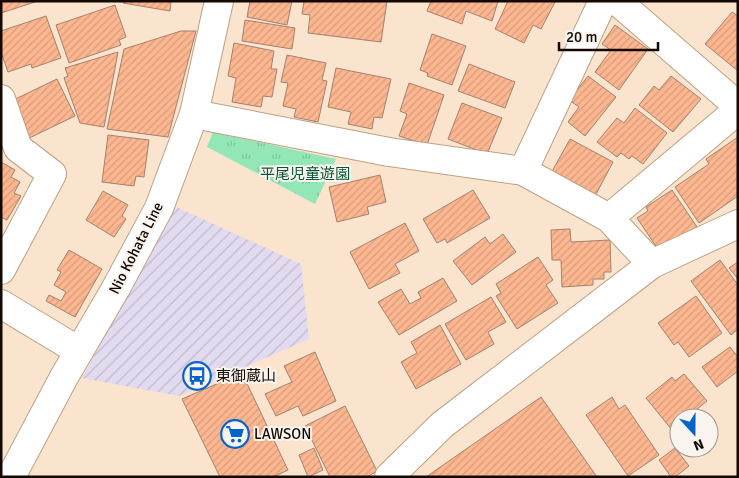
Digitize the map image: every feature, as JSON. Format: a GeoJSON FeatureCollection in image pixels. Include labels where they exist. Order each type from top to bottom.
{"type":"FeatureCollection","features":[{"type":"Feature","properties":{"kind":"street","name":"Nio Kohata Line"},"geometry":{"type":"LineString","coordinates":[[11,477],[64,377],[116,288],[159,208],[194,114],[219,1]]}},
{"type":"Feature","properties":{"kind":"street"},"geometry":{"type":"LineString","coordinates":[[523,171],[603,1]]}},
{"type":"Feature","properties":{"kind":"street"},"geometry":{"type":"LineString","coordinates":[[609,218],[738,108],[616,1]]}},
{"type":"Feature","properties":{"kind":"street"},"geometry":{"type":"LineString","coordinates":[[1,99],[18,148],[52,174],[1,270]]}},
{"type":"Feature","properties":{"kind":"street"},"geometry":{"type":"LineString","coordinates":[[194,114],[389,152],[523,171],[609,218],[652,264]]}},
{"type":"Feature","properties":{"kind":"street"},"geometry":{"type":"LineString","coordinates":[[389,477],[442,425],[652,264],[738,224]]}},
{"type":"Feature","properties":{"kind":"street"},"geometry":{"type":"LineString","coordinates":[[1,304],[79,351]]}},
{"type":"Feature","properties":{"kind":"shaded area"},"geometry":{"type":"Polygon","coordinates":[[[174,206],[301,264],[309,339],[179,396],[82,378],[174,206]]]}},
{"type":"Feature","properties":{"kind":"green space","name":"平尾児童遊園"},"geometry":{"type":"Polygon","coordinates":[[[213,132],[336,159],[315,204],[207,147],[213,132]]]}},
{"type":"Feature","properties":{"kind":"building"},"geometry":{"type":"Polygon","coordinates":[[[1,1],[38,1],[1,13],[1,1]]]}},
{"type":"Feature","properties":{"kind":"building"},"geometry":{"type":"Polygon","coordinates":[[[123,1],[171,1],[170,11],[123,3],[123,1]]]}},
{"type":"Feature","properties":{"kind":"building"},"geometry":{"type":"Polygon","coordinates":[[[250,1],[292,1],[287,25],[247,17],[250,1]]]}},
{"type":"Feature","properties":{"kind":"building"},"geometry":{"type":"Polygon","coordinates":[[[304,1],[387,1],[381,42],[308,33],[310,15],[302,14],[304,1]]]}},
{"type":"Feature","properties":{"kind":"building"},"geometry":{"type":"Polygon","coordinates":[[[431,1],[498,1],[492,21],[466,11],[462,24],[427,11],[431,1]]]}},
{"type":"Feature","properties":{"kind":"building"},"geometry":{"type":"Polygon","coordinates":[[[508,1],[555,2],[541,29],[533,25],[524,43],[495,29],[508,1]]]}},
{"type":"Feature","properties":{"kind":"building"},"geometry":{"type":"Polygon","coordinates":[[[115,5],[126,37],[119,40],[121,45],[69,63],[56,25],[115,5]]]}},
{"type":"Feature","properties":{"kind":"building"},"geometry":{"type":"Polygon","coordinates":[[[732,12],[738,16],[738,71],[705,44],[732,12]]]}},
{"type":"Feature","properties":{"kind":"building"},"geometry":{"type":"Polygon","coordinates":[[[46,16],[61,58],[32,68],[31,64],[8,72],[1,52],[1,31],[46,16]]]}},
{"type":"Feature","properties":{"kind":"building"},"geometry":{"type":"Polygon","coordinates":[[[245,20],[295,28],[292,49],[242,41],[245,20]]]}},
{"type":"Feature","properties":{"kind":"building"},"geometry":{"type":"Polygon","coordinates":[[[615,25],[648,49],[619,90],[595,72],[611,50],[602,44],[615,25]]]}},
{"type":"Feature","properties":{"kind":"building"},"geometry":{"type":"Polygon","coordinates":[[[181,31],[196,31],[168,137],[107,129],[124,49],[181,31]]]}},
{"type":"Feature","properties":{"kind":"building"},"geometry":{"type":"Polygon","coordinates":[[[432,34],[466,46],[452,85],[427,76],[428,73],[420,70],[432,34]]]}},
{"type":"Feature","properties":{"kind":"building"},"geometry":{"type":"Polygon","coordinates":[[[234,43],[274,51],[271,69],[277,69],[272,97],[263,96],[261,107],[232,102],[236,78],[228,76],[234,43]]]}},
{"type":"Feature","properties":{"kind":"building"},"geometry":{"type":"Polygon","coordinates":[[[118,52],[104,127],[80,123],[64,78],[68,76],[65,68],[118,52]]]}},
{"type":"Feature","properties":{"kind":"building"},"geometry":{"type":"Polygon","coordinates":[[[287,55],[326,63],[322,80],[327,81],[318,122],[294,117],[296,109],[283,106],[288,83],[281,82],[287,55]]]}},
{"type":"Feature","properties":{"kind":"building"},"geometry":{"type":"Polygon","coordinates":[[[469,64],[515,82],[505,108],[458,91],[469,64]]]}},
{"type":"Feature","properties":{"kind":"building"},"geometry":{"type":"Polygon","coordinates":[[[336,68],[391,79],[382,118],[374,117],[372,129],[348,124],[351,112],[328,107],[336,68]]]}},
{"type":"Feature","properties":{"kind":"building"},"geometry":{"type":"Polygon","coordinates":[[[588,76],[616,97],[585,136],[568,122],[579,107],[569,100],[588,76]]]}},
{"type":"Feature","properties":{"kind":"building"},"geometry":{"type":"Polygon","coordinates":[[[671,76],[701,99],[673,132],[639,105],[654,86],[659,90],[671,76]]]}},
{"type":"Feature","properties":{"kind":"building"},"geometry":{"type":"Polygon","coordinates":[[[57,79],[75,116],[25,140],[7,103],[57,79]]]}},
{"type":"Feature","properties":{"kind":"building"},"geometry":{"type":"Polygon","coordinates":[[[409,83],[444,95],[427,145],[399,136],[407,114],[400,111],[409,83]]]}},
{"type":"Feature","properties":{"kind":"building"},"geometry":{"type":"Polygon","coordinates":[[[462,103],[502,118],[487,154],[448,139],[462,103]]]}},
{"type":"Feature","properties":{"kind":"building"},"geometry":{"type":"Polygon","coordinates":[[[635,108],[667,133],[643,164],[632,156],[629,159],[621,153],[617,157],[597,142],[617,118],[624,123],[635,108]]]}},
{"type":"Feature","properties":{"kind":"building"},"geometry":{"type":"Polygon","coordinates":[[[108,135],[149,140],[144,177],[136,176],[134,186],[102,182],[108,135]]]}},
{"type":"Feature","properties":{"kind":"building"},"geometry":{"type":"Polygon","coordinates":[[[738,137],[738,196],[699,223],[675,187],[709,164],[706,159],[738,137]]]}},
{"type":"Feature","properties":{"kind":"building"},"geometry":{"type":"Polygon","coordinates":[[[570,139],[613,162],[594,198],[550,175],[570,139]]]}},
{"type":"Feature","properties":{"kind":"building"},"geometry":{"type":"Polygon","coordinates":[[[1,162],[15,170],[11,177],[20,182],[14,193],[21,196],[7,220],[1,217],[1,162]]]}},
{"type":"Feature","properties":{"kind":"building"},"geometry":{"type":"Polygon","coordinates":[[[380,175],[386,202],[367,207],[369,214],[337,222],[329,187],[380,175]]]}},
{"type":"Feature","properties":{"kind":"building"},"geometry":{"type":"Polygon","coordinates":[[[473,190],[490,218],[447,243],[445,239],[437,243],[423,219],[473,190]]]}},
{"type":"Feature","properties":{"kind":"building"},"geometry":{"type":"Polygon","coordinates":[[[672,190],[697,227],[660,252],[637,218],[648,211],[646,207],[672,190]]]}},
{"type":"Feature","properties":{"kind":"building"},"geometry":{"type":"Polygon","coordinates":[[[103,191],[128,205],[122,216],[126,219],[114,237],[86,220],[103,191]]]}},
{"type":"Feature","properties":{"kind":"building"},"geometry":{"type":"Polygon","coordinates":[[[405,223],[419,251],[395,264],[400,273],[369,289],[350,252],[405,223]]]}},
{"type":"Feature","properties":{"kind":"building"},"geometry":{"type":"Polygon","coordinates":[[[570,229],[571,242],[610,240],[611,272],[604,272],[604,279],[593,279],[593,285],[562,287],[561,260],[552,260],[551,230],[570,229]]]}},
{"type":"Feature","properties":{"kind":"building"},"geometry":{"type":"Polygon","coordinates":[[[503,234],[516,252],[472,285],[453,261],[485,237],[490,244],[503,234]]]}},
{"type":"Feature","properties":{"kind":"building"},"geometry":{"type":"Polygon","coordinates":[[[69,250],[102,269],[75,317],[46,301],[49,295],[61,301],[66,292],[54,285],[61,272],[57,270],[69,250]]]}},
{"type":"Feature","properties":{"kind":"building"},"geometry":{"type":"Polygon","coordinates":[[[538,257],[553,280],[546,285],[558,303],[517,329],[496,296],[501,293],[496,284],[538,257]]]}},
{"type":"Feature","properties":{"kind":"building"},"geometry":{"type":"Polygon","coordinates":[[[720,260],[738,285],[738,329],[731,335],[691,281],[720,260]]]}},
{"type":"Feature","properties":{"kind":"building"},"geometry":{"type":"Polygon","coordinates":[[[738,262],[738,279],[729,268],[738,262]]]}},
{"type":"Feature","properties":{"kind":"building"},"geometry":{"type":"Polygon","coordinates":[[[443,278],[457,301],[399,335],[378,302],[401,289],[410,304],[421,298],[418,292],[443,278]]]}},
{"type":"Feature","properties":{"kind":"building"},"geometry":{"type":"Polygon","coordinates":[[[696,296],[722,333],[689,357],[678,342],[674,345],[658,323],[696,296]]]}},
{"type":"Feature","properties":{"kind":"building"},"geometry":{"type":"Polygon","coordinates":[[[491,297],[506,322],[488,332],[494,344],[466,360],[445,324],[491,297]]]}},
{"type":"Feature","properties":{"kind":"building"},"geometry":{"type":"Polygon","coordinates":[[[440,325],[461,364],[416,389],[401,362],[417,353],[411,342],[440,325]]]}},
{"type":"Feature","properties":{"kind":"building"},"geometry":{"type":"Polygon","coordinates":[[[730,347],[738,357],[738,371],[717,387],[702,367],[730,347]]]}},
{"type":"Feature","properties":{"kind":"building"},"geometry":{"type":"Polygon","coordinates":[[[315,352],[336,401],[303,416],[298,406],[276,416],[265,394],[292,382],[284,366],[315,352]]]}},
{"type":"Feature","properties":{"kind":"building","name":"LAWSON"},"geometry":{"type":"Polygon","coordinates":[[[242,373],[288,470],[273,477],[220,477],[182,399],[242,373]]]}},
{"type":"Feature","properties":{"kind":"building"},"geometry":{"type":"Polygon","coordinates":[[[684,374],[707,401],[698,408],[669,408],[669,426],[646,398],[672,377],[675,381],[684,374]]]}},
{"type":"Feature","properties":{"kind":"building"},"geometry":{"type":"Polygon","coordinates":[[[541,397],[597,477],[426,477],[541,397]]]}},
{"type":"Feature","properties":{"kind":"building"},"geometry":{"type":"Polygon","coordinates":[[[612,397],[619,409],[625,405],[659,455],[628,476],[586,415],[612,397]]]}},
{"type":"Feature","properties":{"kind":"building"},"geometry":{"type":"Polygon","coordinates":[[[345,406],[377,471],[367,477],[330,477],[305,426],[345,406]]]}},
{"type":"Feature","properties":{"kind":"building"},"geometry":{"type":"Polygon","coordinates":[[[314,448],[323,470],[308,477],[299,455],[314,448]]]}},
{"type":"Feature","properties":{"kind":"building"},"geometry":{"type":"Polygon","coordinates":[[[669,452],[669,458],[683,458],[689,466],[675,477],[671,477],[659,460],[669,452]]]}},
{"type":"Feature","properties":{"kind":"place","name":"東御蔵山"},"geometry":{"type":"Point","coordinates":[197,376]}},
{"type":"Feature","properties":{"kind":"place","name":"LAWSON"},"geometry":{"type":"Point","coordinates":[235,434]}}]}
